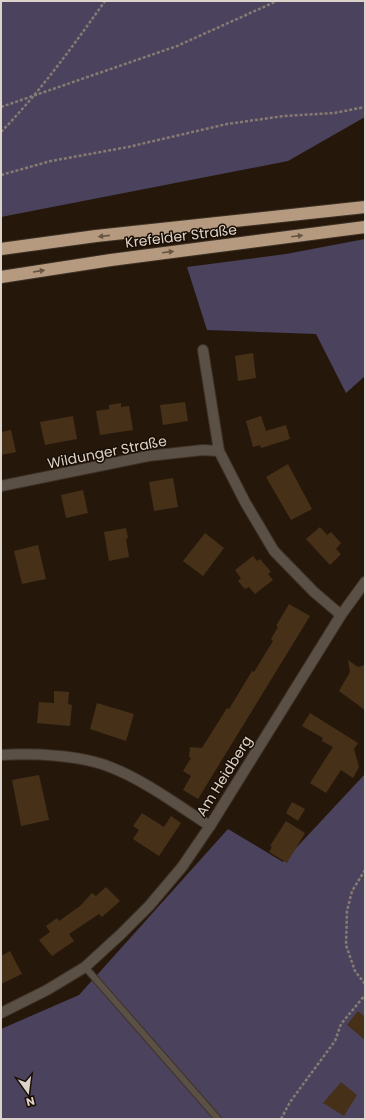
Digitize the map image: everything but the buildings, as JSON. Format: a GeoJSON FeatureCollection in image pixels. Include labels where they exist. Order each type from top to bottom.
{"type":"FeatureCollection","features":[{"type":"Feature","properties":{"kind":"highway","name":"Krefelder Straße"},"geometry":{"type":"LineString","coordinates":[[1,250],[96,236],[365,207]]}},
{"type":"Feature","properties":{"kind":"highway","name":"Krefelder Straße"},"geometry":{"type":"LineString","coordinates":[[1,277],[111,260],[365,227]]}},
{"type":"Feature","properties":{"kind":"street"},"geometry":{"type":"LineString","coordinates":[[203,350],[219,451],[245,502],[274,551],[314,592],[341,615]]}},
{"type":"Feature","properties":{"kind":"street","name":"Wildunger Straße"},"geometry":{"type":"LineString","coordinates":[[1,486],[148,456],[203,450],[219,451]]}},
{"type":"Feature","properties":{"kind":"street","name":"Am Heidberg"},"geometry":{"type":"LineString","coordinates":[[1,1013],[47,990],[85,967],[149,906],[182,867],[210,826],[341,615],[365,582]]}},
{"type":"Feature","properties":{"kind":"street"},"geometry":{"type":"LineString","coordinates":[[1,755],[51,755],[81,759],[110,766],[148,786],[210,826]]}},
{"type":"Feature","properties":{"kind":"lane"},"geometry":{"type":"LineString","coordinates":[[85,967],[218,1119]]}},
{"type":"Feature","properties":{"kind":"path"},"geometry":{"type":"LineString","coordinates":[[1,132],[21,111],[65,57],[105,1]]}},
{"type":"Feature","properties":{"kind":"path"},"geometry":{"type":"LineString","coordinates":[[1,107],[177,46],[277,1]]}},
{"type":"Feature","properties":{"kind":"path"},"geometry":{"type":"LineString","coordinates":[[1,175],[51,161],[128,147],[227,124],[284,116],[334,113],[365,107]]}},
{"type":"Feature","properties":{"kind":"path"},"geometry":{"type":"LineString","coordinates":[[365,870],[352,891],[347,911],[346,945],[355,971],[365,984]]}},
{"type":"Feature","properties":{"kind":"path"},"geometry":{"type":"LineString","coordinates":[[281,1119],[290,1102],[335,1041],[341,1024],[365,995]]}},
{"type":"Feature","properties":{"kind":"shaded area"},"geometry":{"type":"Polygon","coordinates":[[[1,1],[365,1],[365,117],[288,161],[1,217],[1,1]]]}},
{"type":"Feature","properties":{"kind":"shaded area"},"geometry":{"type":"Polygon","coordinates":[[[365,239],[365,376],[346,393],[316,334],[207,330],[187,267],[286,254],[365,239]]]}},
{"type":"Feature","properties":{"kind":"shaded area"},"geometry":{"type":"Polygon","coordinates":[[[365,774],[365,1119],[1,1119],[1,1029],[79,995],[228,829],[283,862],[365,774]]]}}]}
